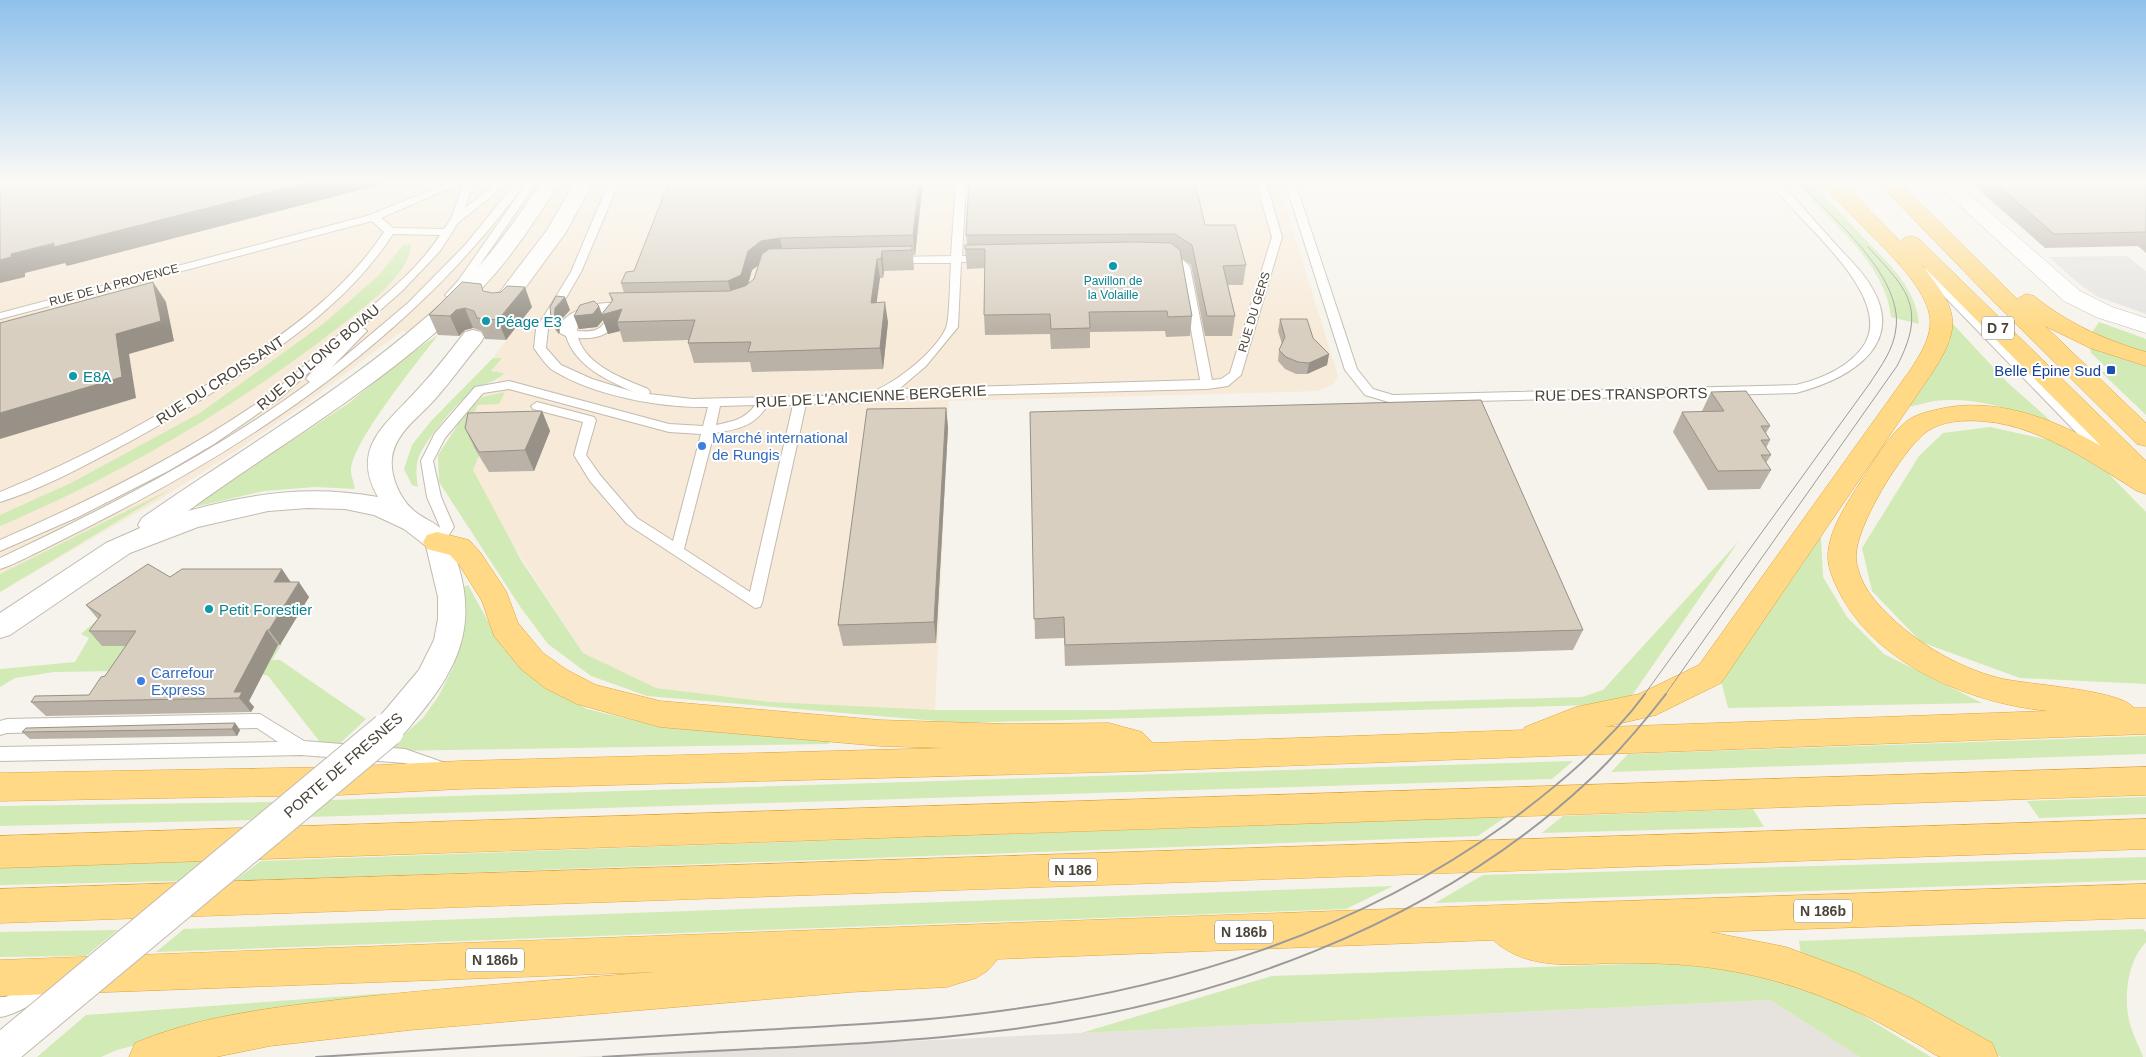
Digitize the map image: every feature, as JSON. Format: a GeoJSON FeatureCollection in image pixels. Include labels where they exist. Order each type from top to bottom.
{"type":"FeatureCollection","features":[{"type":"Feature","properties":{"kind":"highway"},"geometry":{"type":"LineString","coordinates":[[1516,744],[1576,720],[1645,706],[1710,674],[1922,371],[1938,344],[1942,326],[1940,309],[1934,295],[1908,262],[1878,231]]}},
{"type":"Feature","properties":{"kind":"highway","name":"D 7"},"geometry":{"type":"LineString","coordinates":[[1900,231],[1957,287],[2133,473]]}},
{"type":"Feature","properties":{"kind":"highway","name":"D 7"},"geometry":{"type":"LineString","coordinates":[[1938,231],[2004,300],[2146,438]]}},
{"type":"Feature","properties":{"kind":"highway"},"geometry":{"type":"LineString","coordinates":[[1939,231],[2050,320],[2106,347],[2146,360]]}},
{"type":"Feature","properties":{"kind":"highway"},"geometry":{"type":"LineString","coordinates":[[2139,721],[2091,704],[2024,696],[1996,690],[1937,666],[1895,637],[1868,613],[1848,580],[1842,554],[1849,525],[1870,489],[1900,445],[1916,427],[1945,416],[1981,413],[2021,419],[2066,437],[2133,473],[2146,485]]}},
{"type":"Feature","properties":{"kind":"highway"},"geometry":{"type":"LineString","coordinates":[[437,542],[459,547],[470,559],[496,599],[505,628],[532,661],[556,679],[588,695],[660,714],[880,733],[1008,737],[1109,736],[1131,742],[1146,756]]}},
{"type":"Feature","properties":{"kind":"highway"},"geometry":{"type":"LineString","coordinates":[[0,787],[339,781],[1516,744],[2139,721]]}},
{"type":"Feature","properties":{"kind":"highway"},"geometry":{"type":"LineString","coordinates":[[0,852],[2146,781]]}},
{"type":"Feature","properties":{"kind":"highway","name":"N 186"},"geometry":{"type":"LineString","coordinates":[[0,906],[2146,834]]}},
{"type":"Feature","properties":{"kind":"highway","name":"N 186b"},"geometry":{"type":"LineString","coordinates":[[0,978],[1499,922],[2146,900]]}},
{"type":"Feature","properties":{"kind":"highway"},"geometry":{"type":"LineString","coordinates":[[1499,922],[1527,943],[1544,945],[1643,945],[1708,949],[1759,958],[1807,973],[1857,992],[1926,1026],[1978,1057]]}},
{"type":"Feature","properties":{"kind":"highway"},"geometry":{"type":"LineString","coordinates":[[149,1057],[208,1039],[270,1027],[400,1012],[822,976],[947,969],[964,965],[974,958],[989,942]]}},
{"type":"Feature","properties":{"kind":"street"},"geometry":{"type":"LineString","coordinates":[[0,627],[125,544],[205,485],[308,417],[380,365],[472,285],[515,231]]}},
{"type":"Feature","properties":{"kind":"street"},"geometry":{"type":"LineString","coordinates":[[501,305],[556,231]]}},
{"type":"Feature","properties":{"kind":"street"},"geometry":{"type":"LineString","coordinates":[[1998,231],[2072,296],[2104,312],[2146,326]]}},
{"type":"Feature","properties":{"kind":"street"},"geometry":{"type":"LineString","coordinates":[[402,515],[389,497],[380,476],[379,463],[386,440],[398,422],[419,404],[473,338]]}},
{"type":"Feature","properties":{"kind":"street"},"geometry":{"type":"LineString","coordinates":[[125,544],[177,524],[247,506],[277,501],[317,498],[357,500],[402,515],[420,526],[437,542]]}},
{"type":"Feature","properties":{"kind":"street","name":"PORTE DE FRESNES"},"geometry":{"type":"LineString","coordinates":[[2,1051],[387,730],[417,698],[439,666],[449,635],[452,613],[448,579],[437,542]]}},
{"type":"Feature","properties":{"kind":"street"},"geometry":{"type":"LineString","coordinates":[[0,616],[68,582]]}},
{"type":"Feature","properties":{"kind":"lane","name":"RUE DE LA PROVENCE"},"geometry":{"type":"LineString","coordinates":[[0,316],[320,231]]}},
{"type":"Feature","properties":{"kind":"lane","name":"RUE DU CROISSANT"},"geometry":{"type":"LineString","coordinates":[[0,497],[129,438],[176,411],[270,349],[339,294],[368,263],[390,231]]}},
{"type":"Feature","properties":{"kind":"lane","name":"RUE DU LONG BOIAU"},"geometry":{"type":"LineString","coordinates":[[0,546],[118,492],[241,420],[295,380],[398,289],[427,259],[447,231]]}},
{"type":"Feature","properties":{"kind":"lane"},"geometry":{"type":"LineString","coordinates":[[0,564],[110,511],[180,473],[288,406],[333,373],[413,304],[466,250],[481,231]]}},
{"type":"Feature","properties":{"kind":"lane"},"geometry":{"type":"LineString","coordinates":[[428,325],[462,283],[498,231]]}},
{"type":"Feature","properties":{"kind":"lane","name":"RUE DE L'ANCIENNE BERGERIE"},"geometry":{"type":"LineString","coordinates":[[593,231],[576,272],[542,329],[540,348],[557,368],[588,382],[633,396],[692,403],[800,402],[865,399],[884,393],[1208,385],[1229,382]]}},
{"type":"Feature","properties":{"kind":"lane"},"geometry":{"type":"LineString","coordinates":[[884,393],[898,385],[918,368],[942,342],[952,327],[958,231]]}},
{"type":"Feature","properties":{"kind":"lane","name":"RUE DU GERS"},"geometry":{"type":"LineString","coordinates":[[1229,382],[1235,375],[1276,237],[1274,231]]}},
{"type":"Feature","properties":{"kind":"lane","name":"RUE DES TRANSPORTS"},"geometry":{"type":"LineString","coordinates":[[1306,231],[1351,370],[1369,392],[1392,399],[1796,389],[1836,376],[1865,355],[1873,336],[1876,318],[1872,299],[1862,281],[1818,231]]}},
{"type":"Feature","properties":{"kind":"lane"},"geometry":{"type":"LineString","coordinates":[[1156,257],[1173,258],[1185,267],[1208,385]]}},
{"type":"Feature","properties":{"kind":"lane"},"geometry":{"type":"LineString","coordinates":[[884,261],[993,259]]}},
{"type":"Feature","properties":{"kind":"lane"},"geometry":{"type":"LineString","coordinates":[[1908,262],[1926,273],[1945,290],[2133,473]]}},
{"type":"Feature","properties":{"kind":"lane"},"geometry":{"type":"LineString","coordinates":[[248,432],[323,369],[367,325],[398,289]]}},
{"type":"Feature","properties":{"kind":"lane"},"geometry":{"type":"LineString","coordinates":[[637,307],[587,309],[569,318],[565,325],[566,333],[572,334],[578,335],[591,336],[611,324],[612,318],[608,313],[596,310],[582,313],[573,320],[570,332],[572,338],[575,344],[586,358],[608,376],[661,400]]}},
{"type":"Feature","properties":{"kind":"lane"},"geometry":{"type":"LineString","coordinates":[[437,542],[447,527],[434,497],[427,461],[439,436],[479,390],[509,385],[652,425],[708,430],[736,425],[755,415],[764,402]]}},
{"type":"Feature","properties":{"kind":"lane"},"geometry":{"type":"LineString","coordinates":[[537,406],[590,420],[589,431],[580,456],[595,478],[632,521],[755,604],[800,402]]}},
{"type":"Feature","properties":{"kind":"lane"},"geometry":{"type":"LineString","coordinates":[[677,551],[715,403]]}},
{"type":"Feature","properties":{"kind":"lane"},"geometry":{"type":"LineString","coordinates":[[0,728],[6,726],[135,722],[260,721],[301,748]]}},
{"type":"Feature","properties":{"kind":"lane"},"geometry":{"type":"LineString","coordinates":[[0,754],[301,748],[406,756],[460,776]]}},
{"type":"Feature","properties":{"kind":"lane"},"geometry":{"type":"LineString","coordinates":[[0,1007],[9,1006],[55,977]]}},
{"type":"Feature","properties":{"kind":"shaded area","name":"Marché international de Rungis"},"geometry":{"type":"Polygon","coordinates":[[[0,231],[1293,231],[1338,376],[1332,385],[1317,391],[949,401],[935,710],[895,710],[771,702],[656,688],[645,685],[583,653],[489,508],[459,444],[477,397],[490,392],[503,373],[491,371],[501,359],[493,358],[506,340],[402,331],[305,404],[242,447],[154,503],[0,592],[0,231]]]}},
{"type":"Feature","properties":{"kind":"shaded area"},"geometry":{"type":"Polygon","coordinates":[[[2127,256],[2146,271],[2146,314],[2096,296],[2049,257],[2127,256]]]}},
{"type":"Feature","properties":{"kind":"shaded area"},"geometry":{"type":"Polygon","coordinates":[[[1770,1000],[1860,1057],[575,1057],[1081,1033],[1770,1000]]]}},
{"type":"Feature","properties":{"kind":"green space"},"geometry":{"type":"Polygon","coordinates":[[[1842,231],[1858,231],[1890,265],[1906,286],[1912,298],[1917,310],[1919,324],[1891,317],[1887,297],[1878,278],[1854,244],[1842,231]]]}},
{"type":"Feature","properties":{"kind":"green space"},"geometry":{"type":"Polygon","coordinates":[[[404,244],[411,245],[408,257],[394,280],[361,310],[301,356],[177,437],[90,484],[0,526],[0,515],[71,483],[200,413],[323,324],[378,276],[404,244]]]}},
{"type":"Feature","properties":{"kind":"green space"},"geometry":{"type":"Polygon","coordinates":[[[1951,322],[2007,382],[2052,422],[1994,405],[1964,400],[1934,401],[1904,408],[1950,341],[1951,322]]]}},
{"type":"Feature","properties":{"kind":"green space"},"geometry":{"type":"Polygon","coordinates":[[[2099,322],[2146,339],[2146,353],[2091,334],[2099,322]]]}},
{"type":"Feature","properties":{"kind":"green space"},"geometry":{"type":"Polygon","coordinates":[[[438,335],[402,381],[362,441],[354,457],[351,470],[355,489],[316,487],[264,491],[190,508],[349,403],[414,351],[438,335]]]}},
{"type":"Feature","properties":{"kind":"green space"},"geometry":{"type":"Polygon","coordinates":[[[2090,347],[2146,363],[2146,415],[2101,372],[2111,372],[2091,353],[2090,347]]]}},
{"type":"Feature","properties":{"kind":"green space"},"geometry":{"type":"Polygon","coordinates":[[[493,358],[502,358],[491,371],[504,373],[467,395],[445,419],[419,456],[416,474],[418,487],[412,485],[404,469],[412,445],[431,421],[493,358]]]}},
{"type":"Feature","properties":{"kind":"green space"},"geometry":{"type":"Polygon","coordinates":[[[505,392],[499,404],[478,405],[472,416],[484,444],[473,470],[521,560],[583,653],[656,688],[771,702],[935,710],[1118,710],[1582,697],[1603,690],[1739,541],[1626,704],[960,723],[647,696],[591,676],[548,644],[521,608],[439,482],[438,455],[465,414],[482,397],[505,392]]]}},
{"type":"Feature","properties":{"kind":"green space"},"geometry":{"type":"Polygon","coordinates":[[[1990,427],[2053,441],[2107,472],[2146,512],[2146,684],[2020,678],[1921,642],[1872,591],[1862,548],[1919,456],[1943,433],[1990,427]]]}},
{"type":"Feature","properties":{"kind":"green space"},"geometry":{"type":"Polygon","coordinates":[[[171,489],[0,592],[0,574],[171,489]]]}},
{"type":"Feature","properties":{"kind":"green space"},"geometry":{"type":"Polygon","coordinates":[[[1821,537],[1823,577],[1847,617],[1884,654],[1982,703],[1728,708],[1720,677],[1821,537]]]}},
{"type":"Feature","properties":{"kind":"green space"},"geometry":{"type":"Polygon","coordinates":[[[468,585],[494,632],[541,684],[587,709],[661,727],[828,734],[829,744],[386,751],[423,718],[438,697],[453,668],[463,635],[459,589],[468,585]]]}},
{"type":"Feature","properties":{"kind":"green space"},"geometry":{"type":"Polygon","coordinates":[[[97,620],[115,630],[104,645],[282,644],[272,660],[280,660],[366,719],[335,748],[320,742],[268,676],[246,669],[54,672],[15,678],[0,687],[0,669],[75,662],[89,638],[81,634],[97,620]]]}},
{"type":"Feature","properties":{"kind":"green space"},"geometry":{"type":"Polygon","coordinates":[[[2146,736],[2146,754],[1611,772],[1628,754],[2146,736]]]}},
{"type":"Feature","properties":{"kind":"green space"},"geometry":{"type":"Polygon","coordinates":[[[1573,761],[1552,779],[310,817],[330,800],[1573,761]]]}},
{"type":"Feature","properties":{"kind":"green space"},"geometry":{"type":"Polygon","coordinates":[[[2146,797],[2146,814],[2039,818],[2027,801],[2146,797]]]}},
{"type":"Feature","properties":{"kind":"green space"},"geometry":{"type":"Polygon","coordinates":[[[273,802],[251,820],[0,826],[0,806],[273,802]]]}},
{"type":"Feature","properties":{"kind":"green space"},"geometry":{"type":"Polygon","coordinates":[[[1753,809],[1764,827],[1542,833],[1563,816],[1753,809]]]}},
{"type":"Feature","properties":{"kind":"green space"},"geometry":{"type":"Polygon","coordinates":[[[1507,816],[1478,836],[234,881],[261,861],[1507,816]]]}},
{"type":"Feature","properties":{"kind":"green space"},"geometry":{"type":"Polygon","coordinates":[[[2146,857],[2146,880],[1435,903],[1483,875],[2146,857]]]}},
{"type":"Feature","properties":{"kind":"green space"},"geometry":{"type":"Polygon","coordinates":[[[203,861],[179,881],[0,885],[0,866],[203,861]]]}},
{"type":"Feature","properties":{"kind":"green space"},"geometry":{"type":"Polygon","coordinates":[[[1393,886],[1346,909],[156,952],[184,929],[1393,886]]]}},
{"type":"Feature","properties":{"kind":"green space"},"geometry":{"type":"Polygon","coordinates":[[[2143,929],[2146,932],[2146,942],[2134,960],[2128,981],[2127,1003],[2130,1024],[2143,1057],[2001,1057],[1957,1030],[1801,955],[1799,941],[2143,929]]]}},
{"type":"Feature","properties":{"kind":"green space"},"geometry":{"type":"Polygon","coordinates":[[[118,930],[86,956],[0,957],[0,932],[118,930]]]}},
{"type":"Feature","properties":{"kind":"green space"},"geometry":{"type":"Polygon","coordinates":[[[1689,962],[1769,978],[1836,999],[1931,1057],[1860,1057],[1770,1000],[1081,1033],[1272,976],[1689,962]]]}},
{"type":"Feature","properties":{"kind":"green space"},"geometry":{"type":"Polygon","coordinates":[[[390,993],[193,1030],[117,1050],[101,1057],[37,1057],[86,1015],[390,993]]]}},
{"type":"Feature","properties":{"kind":"building"},"geometry":{"type":"Polygon","coordinates":[[[0,231],[115,231],[54,247],[54,243],[11,254],[11,257],[0,260],[0,231]]]}},
{"type":"Feature","properties":{"kind":"building"},"geometry":{"type":"Polygon","coordinates":[[[650,231],[913,231],[913,235],[780,238],[761,241],[748,251],[741,275],[728,281],[621,283],[626,272],[634,271],[650,231]]]}},
{"type":"Feature","properties":{"kind":"building"},"geometry":{"type":"Polygon","coordinates":[[[966,231],[1237,231],[1246,265],[1223,266],[1235,316],[1207,316],[1192,245],[1175,234],[966,235],[966,231]]]}},
{"type":"Feature","properties":{"kind":"building"},"geometry":{"type":"Polygon","coordinates":[[[2051,231],[2146,231],[2146,232],[2054,234],[2051,231]]]}},
{"type":"Feature","properties":{"kind":"building"},"geometry":{"type":"Polygon","coordinates":[[[1171,243],[1180,250],[1192,316],[1168,317],[1167,311],[1089,312],[1090,328],[1051,329],[1050,314],[984,315],[985,249],[965,249],[965,245],[1171,243]]]}},
{"type":"Feature","properties":{"kind":"building"},"geometry":{"type":"Polygon","coordinates":[[[912,246],[912,250],[882,251],[881,259],[877,259],[871,303],[885,302],[880,348],[748,352],[751,342],[688,343],[695,320],[617,322],[622,309],[601,315],[613,300],[609,293],[729,291],[745,286],[754,279],[762,254],[769,249],[912,246]]]}},
{"type":"Feature","properties":{"kind":"building"},"geometry":{"type":"Polygon","coordinates":[[[153,282],[161,321],[116,334],[122,377],[0,413],[0,323],[153,282]]]}},
{"type":"Feature","properties":{"kind":"building"},"geometry":{"type":"Polygon","coordinates":[[[462,282],[481,284],[483,291],[493,293],[501,292],[507,286],[525,287],[498,320],[477,318],[474,311],[465,308],[456,310],[450,316],[429,315],[462,282]]]}},
{"type":"Feature","properties":{"kind":"building"},"geometry":{"type":"Polygon","coordinates":[[[556,296],[565,297],[555,308],[554,321],[551,317],[550,307],[556,296]]]}},
{"type":"Feature","properties":{"kind":"building"},"geometry":{"type":"Polygon","coordinates":[[[594,301],[599,306],[593,314],[574,316],[580,305],[594,301]]]}},
{"type":"Feature","properties":{"kind":"building"},"geometry":{"type":"Polygon","coordinates":[[[1280,319],[1307,319],[1313,338],[1329,354],[1309,363],[1298,362],[1286,357],[1279,350],[1285,337],[1280,319]]]}},
{"type":"Feature","properties":{"kind":"building"},"geometry":{"type":"Polygon","coordinates":[[[1746,391],[1770,426],[1761,426],[1770,440],[1761,440],[1771,455],[1761,455],[1771,470],[1718,471],[1682,412],[1724,411],[1711,392],[1746,391]]]}},
{"type":"Feature","properties":{"kind":"building"},"geometry":{"type":"Polygon","coordinates":[[[1481,400],[1583,630],[1065,645],[1064,617],[1034,619],[1030,412],[1481,400]]]}},
{"type":"Feature","properties":{"kind":"building"},"geometry":{"type":"Polygon","coordinates":[[[946,408],[934,622],[838,625],[867,409],[946,408]]]}},
{"type":"Feature","properties":{"kind":"building"},"geometry":{"type":"Polygon","coordinates":[[[542,411],[525,450],[479,452],[465,428],[468,413],[542,411]]]}},
{"type":"Feature","properties":{"kind":"building"},"geometry":{"type":"Polygon","coordinates":[[[148,564],[170,577],[182,569],[282,569],[274,582],[299,582],[269,630],[267,630],[234,692],[242,692],[239,698],[31,702],[35,696],[89,695],[101,677],[105,676],[136,631],[89,631],[101,615],[86,605],[148,564]]]}},
{"type":"Feature","properties":{"kind":"building"},"geometry":{"type":"Polygon","coordinates":[[[235,723],[232,729],[22,732],[26,728],[235,723]]]}},
{"type":"Feature","properties":{"kind":"tram line"},"geometry":{"type":"LineString","coordinates":[[1644,695],[1870,383],[1893,343],[1896,328],[1895,308],[1888,288],[1877,268],[1847,231]]}},
{"type":"Feature","properties":{"kind":"tram line"},"geometry":{"type":"LineString","coordinates":[[1665,695],[1897,366],[1911,329],[1912,314],[1909,301],[1903,288],[1894,276],[1868,247]]}},
{"type":"Feature","properties":{"kind":"tram line"},"geometry":{"type":"LineString","coordinates":[[316,1057],[928,1019],[1067,1001],[1134,987],[1200,970],[1265,949],[1328,924],[1389,896],[1448,862],[1505,825],[1562,780],[1614,731],[1645,694]]}},
{"type":"Feature","properties":{"kind":"tram line"},"geometry":{"type":"LineString","coordinates":[[603,1057],[856,1044],[1006,1030],[1084,1018],[1162,1001],[1239,979],[1314,951],[1387,919],[1457,880],[1523,836],[1606,764],[1666,694]]}},
{"type":"Feature","properties":{"kind":"place","name":"Pavillon de la Volaille"},"geometry":{"type":"Point","coordinates":[1113,266]}},
{"type":"Feature","properties":{"kind":"place","name":"Péage E3"},"geometry":{"type":"Point","coordinates":[486,321]}},
{"type":"Feature","properties":{"kind":"place","name":"Belle Épine Sud"},"geometry":{"type":"Point","coordinates":[2111,370]}},
{"type":"Feature","properties":{"kind":"place","name":"E8A"},"geometry":{"type":"Point","coordinates":[73,376]}},
{"type":"Feature","properties":{"kind":"place","name":"Marché international de Rungis"},"geometry":{"type":"Point","coordinates":[702,446]}},
{"type":"Feature","properties":{"kind":"place","name":"Petit Forestier"},"geometry":{"type":"Point","coordinates":[209,609]}},
{"type":"Feature","properties":{"kind":"place","name":"Carrefour Express"},"geometry":{"type":"Point","coordinates":[141,681]}}]}
